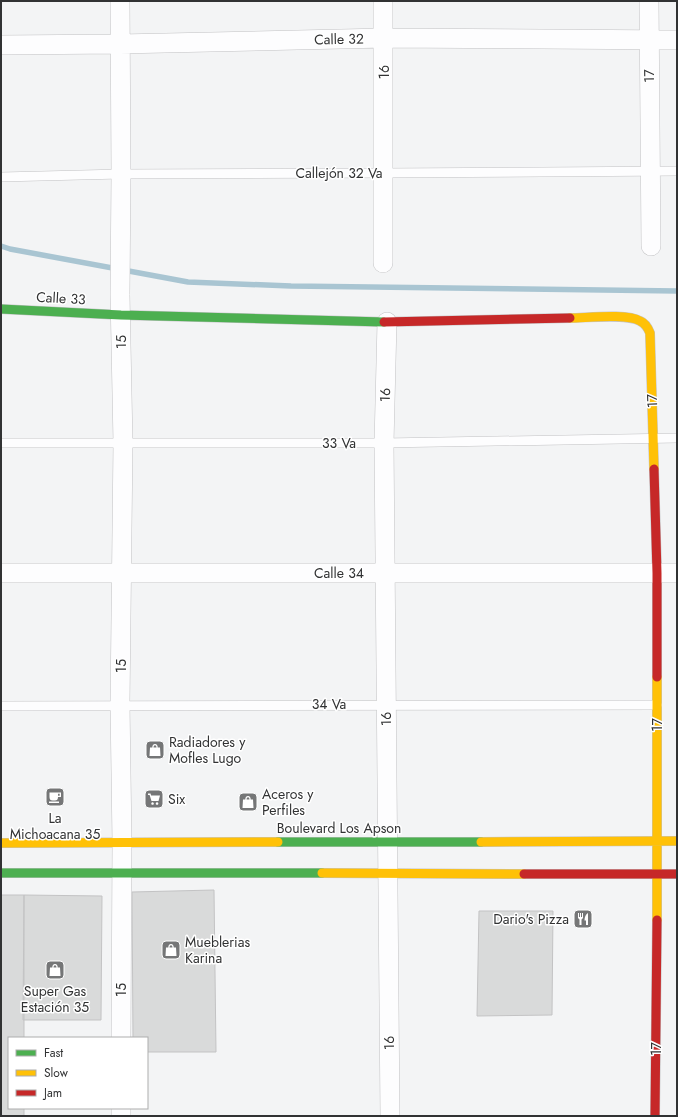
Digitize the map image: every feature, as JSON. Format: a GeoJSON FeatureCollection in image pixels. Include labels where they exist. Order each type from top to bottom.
{"type":"FeatureCollection","features":[{"type":"Feature","properties":{"kind":"street"},"geometry":{"type":"LineString","coordinates":[[120,1],[121,174]]}},
{"type":"Feature","properties":{"kind":"street","name":"16"},"geometry":{"type":"LineString","coordinates":[[383,1],[383,263]]}},
{"type":"Feature","properties":{"kind":"street","name":"17"},"geometry":{"type":"LineString","coordinates":[[649,1],[651,246]]}},
{"type":"Feature","properties":{"kind":"street","name":"Calle 32"},"geometry":{"type":"LineString","coordinates":[[1,45],[384,38],[677,40]]}},
{"type":"Feature","properties":{"kind":"street","name":"15"},"geometry":{"type":"LineString","coordinates":[[121,174],[120,295],[123,443],[120,704],[122,842],[121,1037]]}},
{"type":"Feature","properties":{"kind":"street","name":"Calle 33"},"geometry":{"type":"LineString","coordinates":[[1,310],[121,315],[387,322],[621,317],[642,320],[647,324],[650,333]]}},
{"type":"Feature","properties":{"kind":"street","name":"16"},"geometry":{"type":"LineString","coordinates":[[387,322],[384,443],[390,1116]]}},
{"type":"Feature","properties":{"kind":"street","name":"17"},"geometry":{"type":"LineString","coordinates":[[650,333],[657,573],[655,1116]]}},
{"type":"Feature","properties":{"kind":"street","name":"Calle 34"},"geometry":{"type":"LineString","coordinates":[[1,574],[121,572],[677,572]]}},
{"type":"Feature","properties":{"kind":"street","name":"Boulevard Los Apson"},"geometry":{"type":"LineString","coordinates":[[1,842],[677,841]]}},
{"type":"Feature","properties":{"kind":"street"},"geometry":{"type":"LineString","coordinates":[[1,874],[677,874]]}},
{"type":"Feature","properties":{"kind":"lane","name":"Callejón 32 Va"},"geometry":{"type":"LineString","coordinates":[[1,177],[121,174],[677,171]]}},
{"type":"Feature","properties":{"kind":"lane","name":"33 Va"},"geometry":{"type":"LineString","coordinates":[[1,443],[384,443],[677,438]]}},
{"type":"Feature","properties":{"kind":"lane","name":"34 Va"},"geometry":{"type":"LineString","coordinates":[[1,706],[120,704],[657,705]]}},
{"type":"Feature","properties":{"kind":"building"},"geometry":{"type":"Polygon","coordinates":[[[214,890],[216,1052],[148,1052],[148,1037],[133,1037],[132,892],[214,890]]]}},
{"type":"Feature","properties":{"kind":"building"},"geometry":{"type":"Polygon","coordinates":[[[1,895],[24,895],[24,1037],[8,1037],[8,1109],[24,1109],[24,1116],[1,1116],[1,895]]]}},
{"type":"Feature","properties":{"kind":"building"},"geometry":{"type":"Polygon","coordinates":[[[24,895],[102,896],[101,1020],[23,1020],[24,895]]]}},
{"type":"Feature","properties":{"kind":"building"},"geometry":{"type":"Polygon","coordinates":[[[479,911],[553,911],[552,1015],[477,1016],[479,911]]]}},
{"type":"Feature","properties":{"kind":"waterway"},"geometry":{"type":"LineString","coordinates":[[1,246],[10,249],[188,282],[291,286],[677,291]]}},
{"type":"Feature","properties":{"kind":"traffic: fast"},"geometry":{"type":"LineString","coordinates":[[1,309],[121,315],[384,322]]}},
{"type":"Feature","properties":{"kind":"traffic: fast"},"geometry":{"type":"LineString","coordinates":[[278,842],[481,842]]}},
{"type":"Feature","properties":{"kind":"traffic: fast"},"geometry":{"type":"LineString","coordinates":[[1,873],[322,873]]}},
{"type":"Feature","properties":{"kind":"traffic: slow"},"geometry":{"type":"LineString","coordinates":[[570,318],[606,316],[626,317],[642,322],[648,329],[650,333],[654,469]]}},
{"type":"Feature","properties":{"kind":"traffic: slow"},"geometry":{"type":"LineString","coordinates":[[657,677],[657,920]]}},
{"type":"Feature","properties":{"kind":"traffic: slow"},"geometry":{"type":"LineString","coordinates":[[481,842],[677,841]]}},
{"type":"Feature","properties":{"kind":"traffic: slow"},"geometry":{"type":"LineString","coordinates":[[1,843],[278,842]]}},
{"type":"Feature","properties":{"kind":"traffic: slow"},"geometry":{"type":"LineString","coordinates":[[322,873],[524,874]]}},
{"type":"Feature","properties":{"kind":"traffic: jam"},"geometry":{"type":"LineString","coordinates":[[384,322],[570,318]]}},
{"type":"Feature","properties":{"kind":"traffic: jam"},"geometry":{"type":"LineString","coordinates":[[654,469],[657,573],[657,677]]}},
{"type":"Feature","properties":{"kind":"traffic: jam"},"geometry":{"type":"LineString","coordinates":[[524,874],[677,874]]}},
{"type":"Feature","properties":{"kind":"traffic: jam"},"geometry":{"type":"LineString","coordinates":[[655,1116],[657,920]]}},
{"type":"Feature","properties":{"kind":"place","name":"Radiadores y Mofles Lugo"},"geometry":{"type":"Point","coordinates":[155,750]}},
{"type":"Feature","properties":{"kind":"place","name":"La Michoacana 35"},"geometry":{"type":"Point","coordinates":[55,797]}},
{"type":"Feature","properties":{"kind":"place","name":"Six"},"geometry":{"type":"Point","coordinates":[154,799]}},
{"type":"Feature","properties":{"kind":"place","name":"Aceros y Perfiles"},"geometry":{"type":"Point","coordinates":[248,802]}},
{"type":"Feature","properties":{"kind":"place","name":"Dario's Pizza"},"geometry":{"type":"Point","coordinates":[583,919]}},
{"type":"Feature","properties":{"kind":"place","name":"Mueblerias Karina"},"geometry":{"type":"Point","coordinates":[171,950]}},
{"type":"Feature","properties":{"kind":"place","name":"Super Gas Estación 35"},"geometry":{"type":"Point","coordinates":[55,970]}}]}
